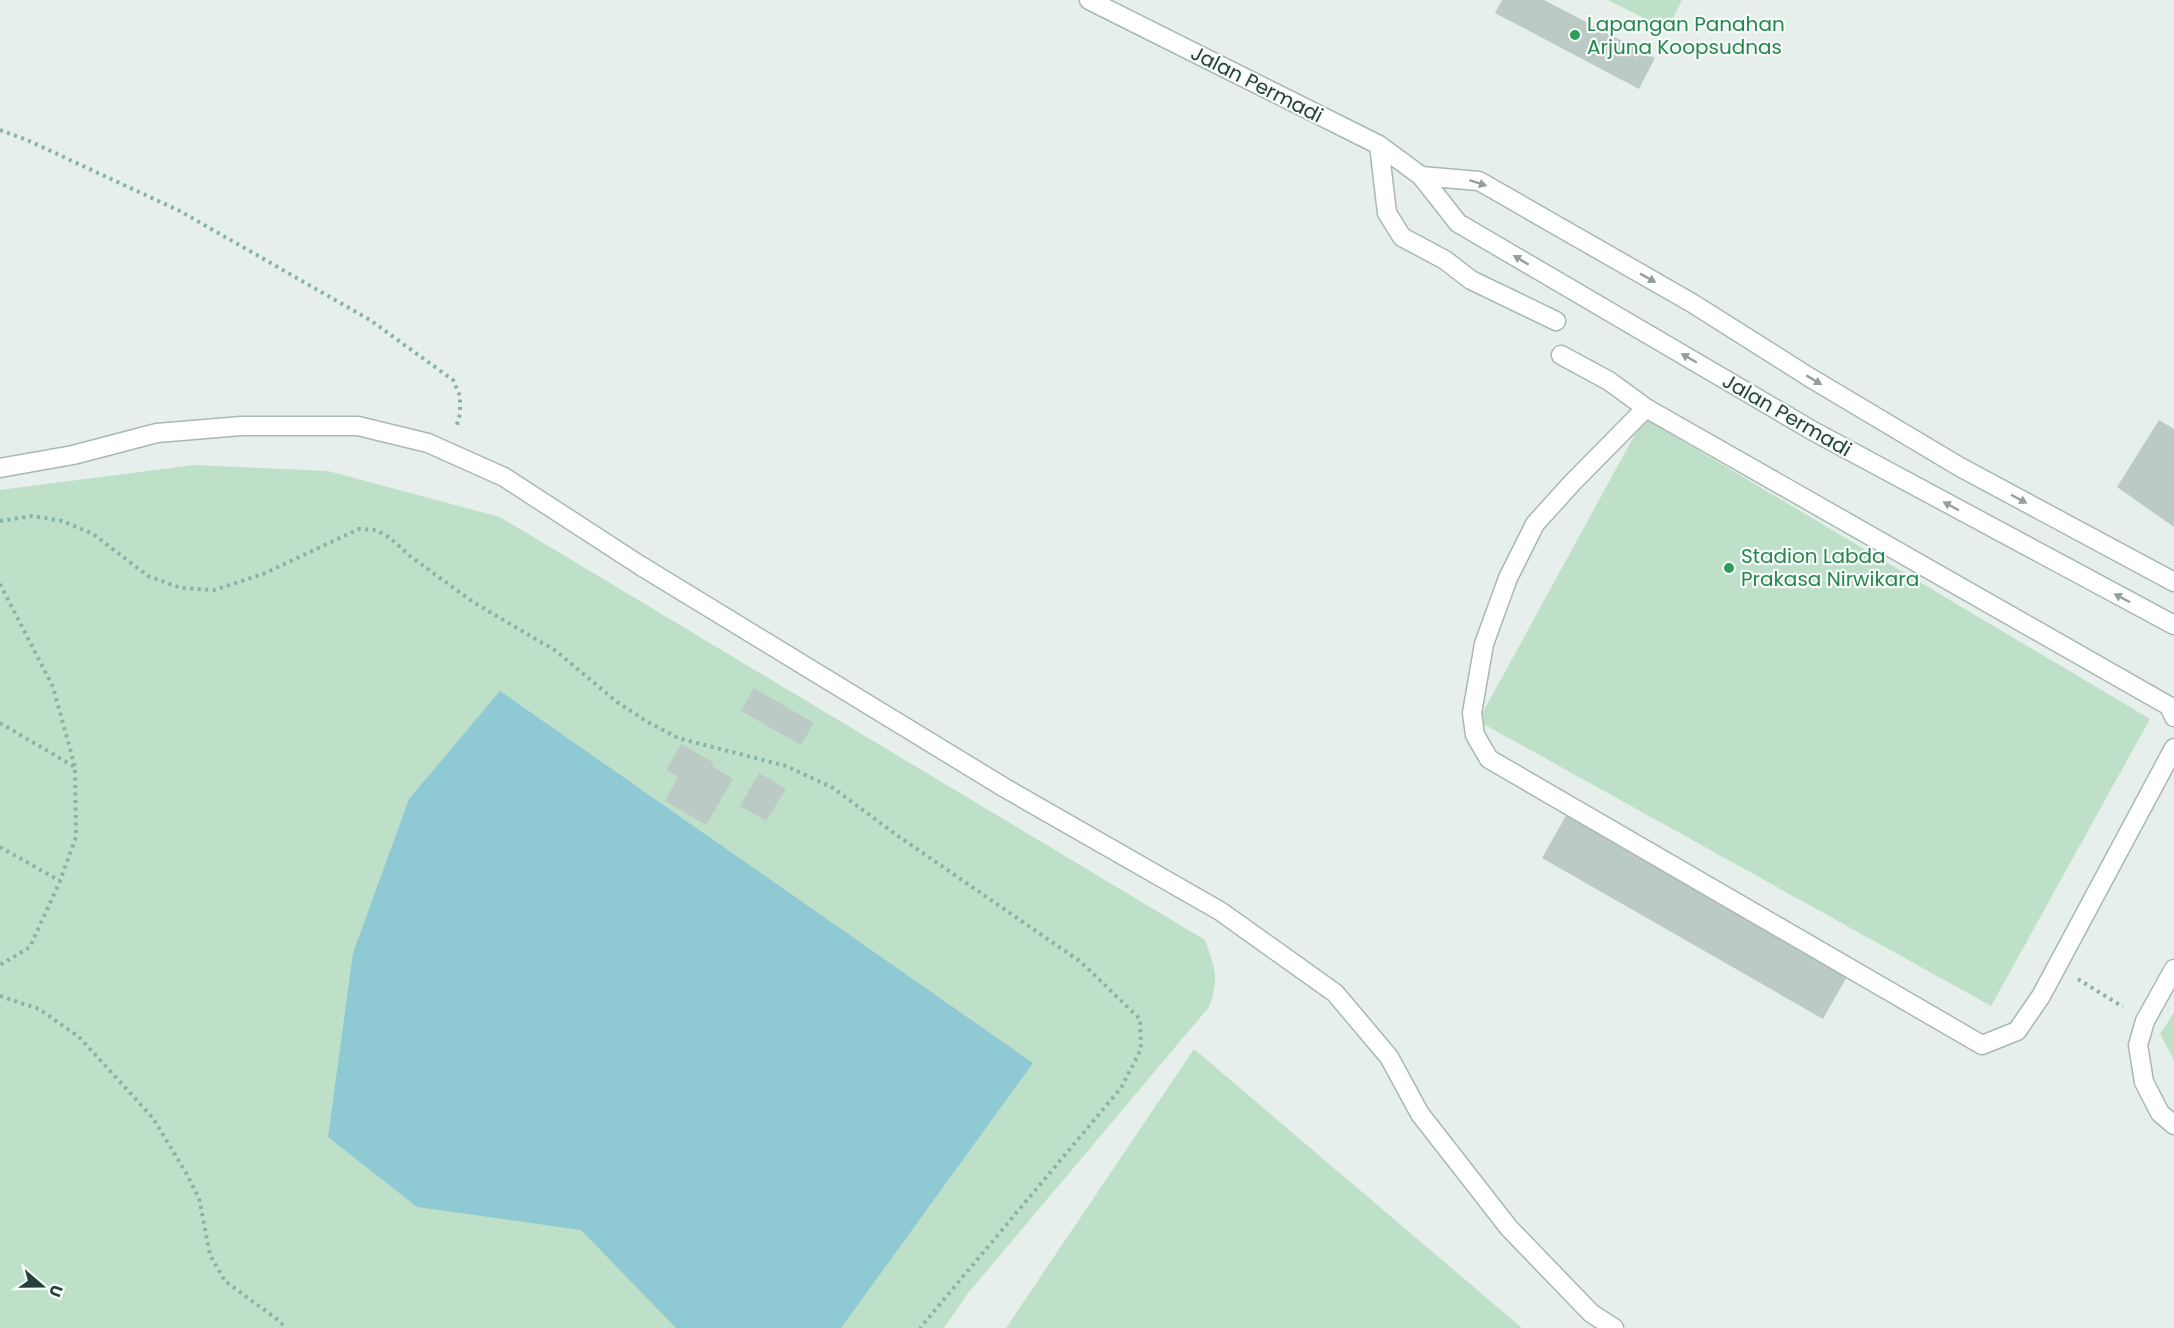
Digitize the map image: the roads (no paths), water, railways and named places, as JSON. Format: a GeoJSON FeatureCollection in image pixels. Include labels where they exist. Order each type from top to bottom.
{"type":"FeatureCollection","features":[{"type":"Feature","properties":{"kind":"street","name":"Jalan Permadi"},"geometry":{"type":"LineString","coordinates":[[1089,0],[1379,145],[1421,176],[1458,223],[1813,431],[2174,625]]}},
{"type":"Feature","properties":{"kind":"street"},"geometry":{"type":"LineString","coordinates":[[1379,145],[1387,213],[1402,237],[1445,260],[1471,280],[1556,321]]}},
{"type":"Feature","properties":{"kind":"street"},"geometry":{"type":"LineString","coordinates":[[1421,176],[1479,181],[1692,303],[1809,377],[1960,467],[2174,582]]}},
{"type":"Feature","properties":{"kind":"street"},"geometry":{"type":"LineString","coordinates":[[1561,355],[1609,381],[1646,408],[2169,706],[2174,717]]}},
{"type":"Feature","properties":{"kind":"street"},"geometry":{"type":"LineString","coordinates":[[1646,408],[1579,475],[1535,524],[1508,578],[1484,644],[1472,712],[1475,735],[1489,759],[1982,1045],[2017,1030],[2042,996],[2174,748]]}},
{"type":"Feature","properties":{"kind":"street"},"geometry":{"type":"LineString","coordinates":[[0,468],[73,455],[157,433],[242,426],[358,426],[428,443],[504,477],[641,566],[995,782],[1220,911],[1335,993],[1389,1057],[1420,1114],[1509,1228],[1591,1313],[1614,1328]]}},
{"type":"Feature","properties":{"kind":"street"},"geometry":{"type":"LineString","coordinates":[[2174,969],[2145,1021],[2138,1045],[2144,1082],[2160,1113],[2174,1125]]}},
{"type":"Feature","properties":{"kind":"water"},"geometry":{"type":"Polygon","coordinates":[[[500,691],[1033,1063],[841,1328],[676,1328],[581,1230],[417,1207],[328,1137],[353,953],[409,799],[500,691]]]}},
{"type":"Feature","properties":{"kind":"place","name":"Lapangan Panahan Arjuna Koopsudnas"},"geometry":{"type":"Point","coordinates":[1575,35]}},
{"type":"Feature","properties":{"kind":"place","name":"Stadion Labda Prakasa Nirwikara"},"geometry":{"type":"Point","coordinates":[1729,568]}}]}
